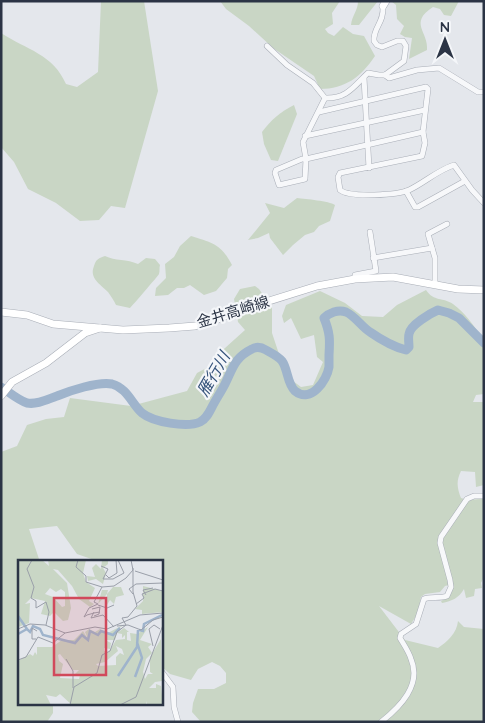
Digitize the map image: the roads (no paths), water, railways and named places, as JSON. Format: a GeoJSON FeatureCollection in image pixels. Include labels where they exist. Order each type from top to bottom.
{"type":"FeatureCollection","features":[{"type":"Feature","properties":{"kind":"main road","name":"金井高崎線"},"geometry":{"type":"LineString","coordinates":[[1,312],[27,315],[53,324],[123,330],[195,326],[317,286],[355,279],[393,276],[458,289],[484,290]]}},
{"type":"Feature","properties":{"kind":"main road"},"geometry":{"type":"LineString","coordinates":[[1,396],[7,386],[17,379],[46,363],[86,334],[101,328]]}},
{"type":"Feature","properties":{"kind":"street"},"geometry":{"type":"LineString","coordinates":[[325,98],[340,97],[368,73],[379,76],[385,75],[403,63],[406,46],[403,41],[400,40],[385,47],[380,47],[374,41],[374,34],[383,17],[384,4]]}},
{"type":"Feature","properties":{"kind":"street"},"geometry":{"type":"LineString","coordinates":[[267,46],[286,65],[313,83],[325,98]]}},
{"type":"Feature","properties":{"kind":"street"},"geometry":{"type":"LineString","coordinates":[[385,75],[389,78],[417,70],[439,68],[478,92],[484,92]]}},
{"type":"Feature","properties":{"kind":"street"},"geometry":{"type":"LineString","coordinates":[[364,78],[369,168]]}},
{"type":"Feature","properties":{"kind":"street"},"geometry":{"type":"LineString","coordinates":[[318,112],[426,87],[428,89],[423,132],[425,143],[422,156],[339,173],[340,190],[342,193],[362,196],[406,191],[455,166],[484,203]]}},
{"type":"Feature","properties":{"kind":"street"},"geometry":{"type":"LineString","coordinates":[[325,98],[302,144],[306,158],[304,180],[278,184],[276,170],[306,158],[423,132]]}},
{"type":"Feature","properties":{"kind":"street"},"geometry":{"type":"LineString","coordinates":[[306,136],[425,110]]}},
{"type":"Feature","properties":{"kind":"street"},"geometry":{"type":"LineString","coordinates":[[406,191],[415,207],[418,207],[465,181]]}},
{"type":"Feature","properties":{"kind":"street"},"geometry":{"type":"LineString","coordinates":[[435,285],[435,258],[428,234],[447,224]]}},
{"type":"Feature","properties":{"kind":"street"},"geometry":{"type":"LineString","coordinates":[[355,279],[354,275],[376,271],[370,232]]}},
{"type":"Feature","properties":{"kind":"street"},"geometry":{"type":"LineString","coordinates":[[373,258],[432,248]]}},
{"type":"Feature","properties":{"kind":"street"},"geometry":{"type":"LineString","coordinates":[[381,722],[402,702],[413,684],[414,667],[400,638],[401,634],[416,624],[424,599],[447,596],[451,587],[440,543],[441,538],[467,499],[474,496],[484,496]]}},
{"type":"Feature","properties":{"kind":"street"},"geometry":{"type":"LineString","coordinates":[[162,673],[173,687],[174,708],[178,722]]}},
{"type":"Feature","properties":{"kind":"waterway","name":"雁行川"},"geometry":{"type":"LineString","coordinates":[[1,387],[20,400],[27,403],[35,403],[84,387],[106,383],[112,384],[122,389],[138,409],[147,416],[179,424],[194,424],[206,418],[241,356],[256,347],[264,349],[282,361],[290,384],[295,391],[307,395],[312,393],[322,384],[328,372],[329,336],[324,318],[334,312],[346,312],[378,337],[406,350],[409,347],[409,334],[413,327],[438,310],[459,318],[484,343]]}}]}
